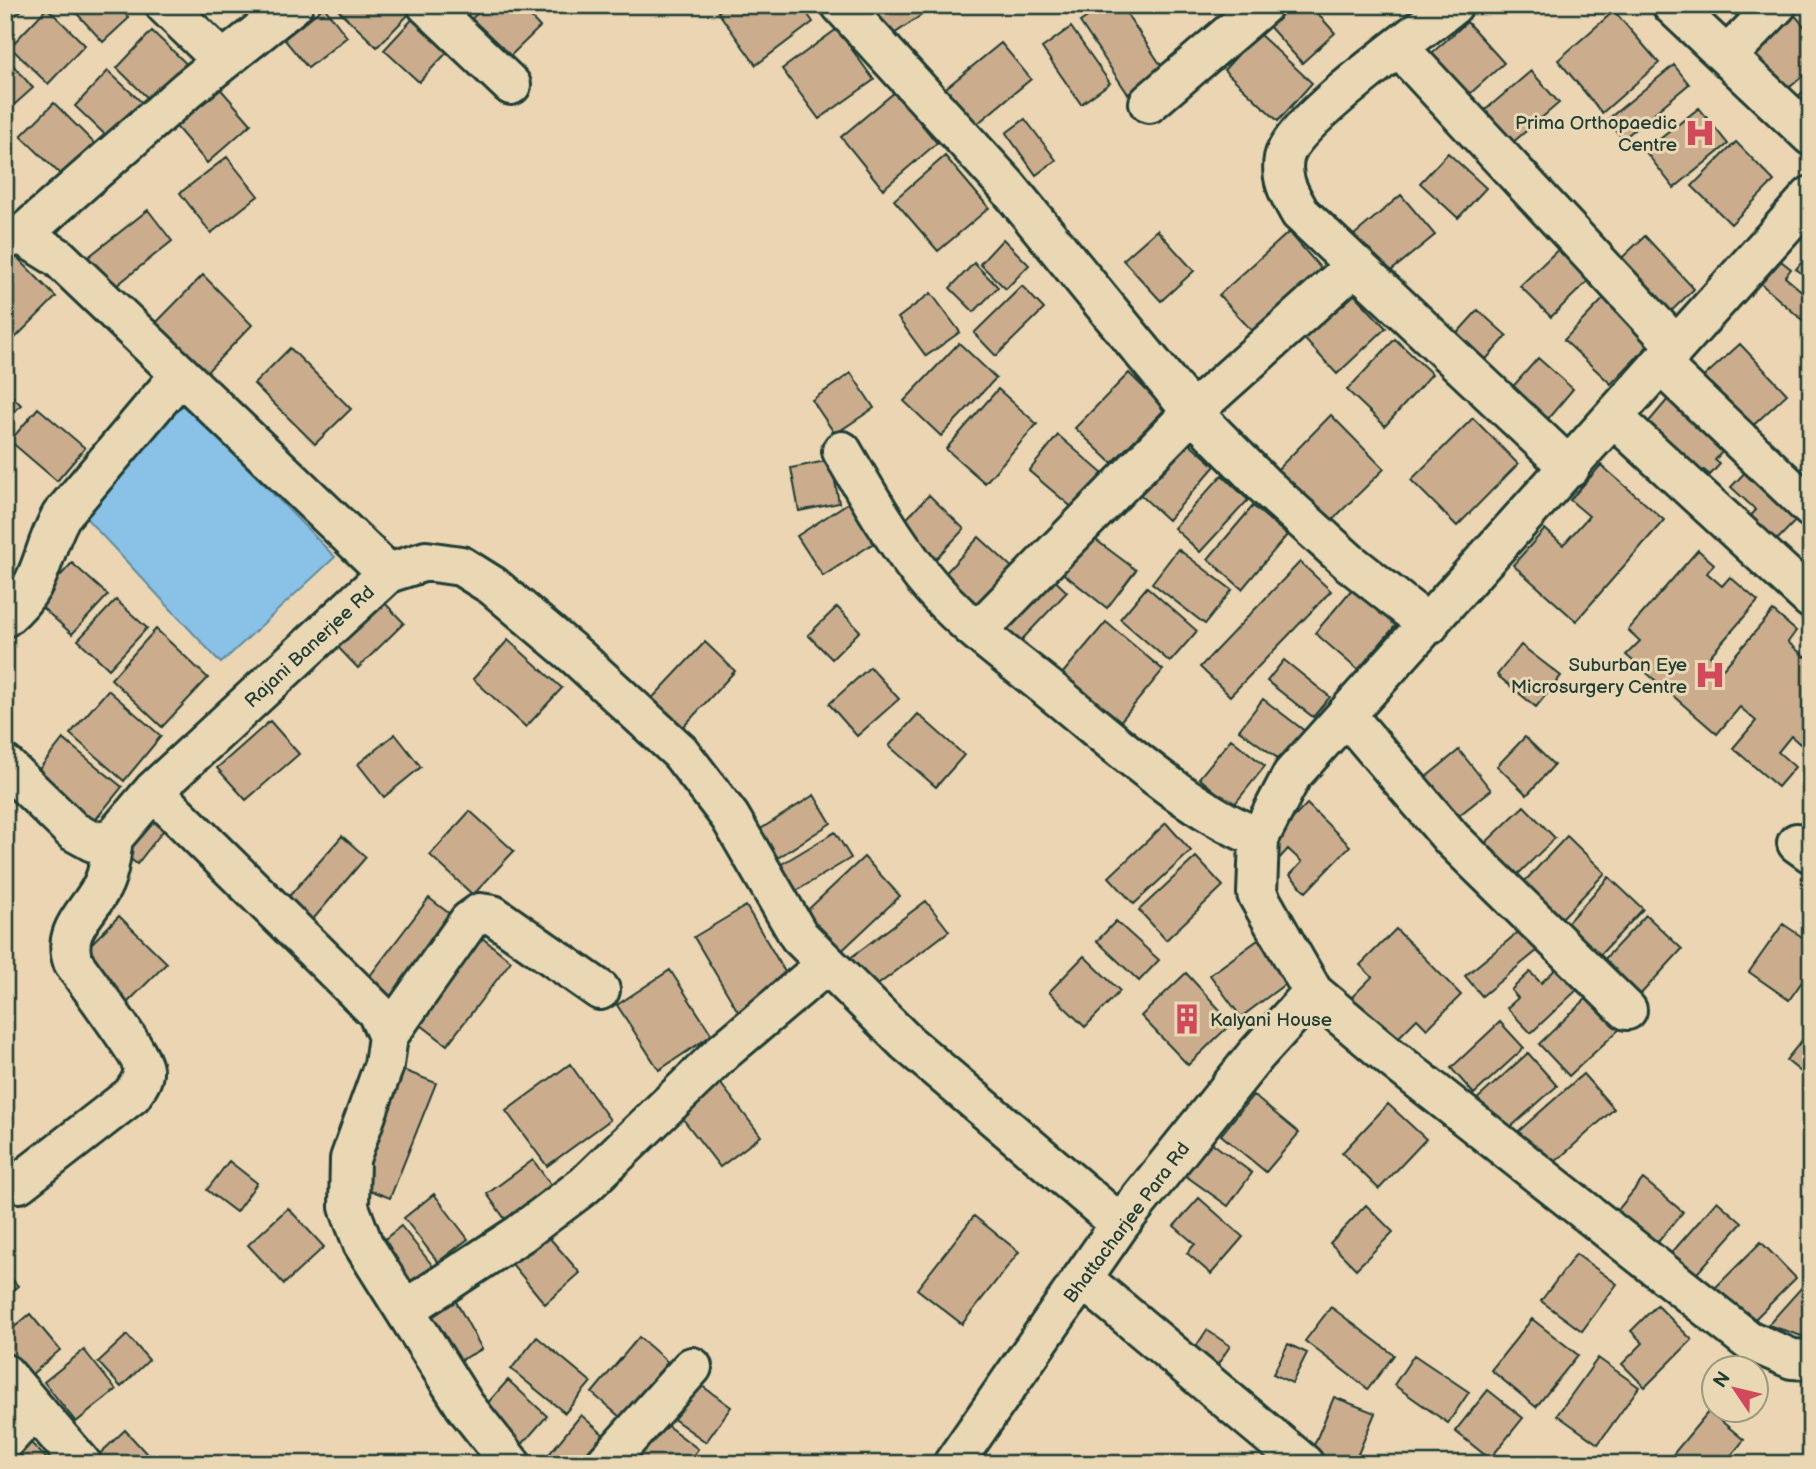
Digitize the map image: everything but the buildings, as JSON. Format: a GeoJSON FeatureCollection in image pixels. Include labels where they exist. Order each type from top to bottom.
{"type":"FeatureCollection","features":[{"type":"Feature","properties":{"kind":"street"},"geometry":{"type":"LineString","coordinates":[[165,5],[223,61]]}},
{"type":"Feature","properties":{"kind":"street"},"geometry":{"type":"LineString","coordinates":[[14,237],[293,5]]}},
{"type":"Feature","properties":{"kind":"street"},"geometry":{"type":"LineString","coordinates":[[427,5],[511,85]]}},
{"type":"Feature","properties":{"kind":"street"},"geometry":{"type":"LineString","coordinates":[[841,5],[1006,186],[1192,412],[1264,485],[1340,554],[1429,625]]}},
{"type":"Feature","properties":{"kind":"street"},"geometry":{"type":"LineString","coordinates":[[1149,103],[1263,5]]}},
{"type":"Feature","properties":{"kind":"street"},"geometry":{"type":"LineString","coordinates":[[1452,5],[1304,125],[1284,156],[1283,183],[1300,213],[1570,468]]}},
{"type":"Feature","properties":{"kind":"street"},"geometry":{"type":"LineString","coordinates":[[1672,5],[1811,136]]}},
{"type":"Feature","properties":{"kind":"street"},"geometry":{"type":"LineString","coordinates":[[1727,56],[1777,5]]}},
{"type":"Feature","properties":{"kind":"street"},"geometry":{"type":"LineString","coordinates":[[1399,48],[1668,355],[1811,508]]}},
{"type":"Feature","properties":{"kind":"street"},"geometry":{"type":"LineString","coordinates":[[1811,196],[1292,775],[1259,838],[1257,894],[1313,992],[1399,1064],[1748,1340],[1792,1359],[1811,1360]]}},
{"type":"Feature","properties":{"kind":"street","name":"Rajani Banerjee Rd"},"geometry":{"type":"LineString","coordinates":[[14,237],[59,258],[388,573],[153,791],[113,838]]}},
{"type":"Feature","properties":{"kind":"street"},"geometry":{"type":"LineString","coordinates":[[978,631],[1192,412],[1356,265]]}},
{"type":"Feature","properties":{"kind":"street"},"geometry":{"type":"LineString","coordinates":[[5,617],[36,583],[50,536],[61,516],[180,375]]}},
{"type":"Feature","properties":{"kind":"street"},"geometry":{"type":"LineString","coordinates":[[1613,417],[1811,599]]}},
{"type":"Feature","properties":{"kind":"street"},"geometry":{"type":"LineString","coordinates":[[842,451],[881,519],[924,579],[978,631],[1191,800],[1229,825],[1259,838]]}},
{"type":"Feature","properties":{"kind":"street"},"geometry":{"type":"LineString","coordinates":[[388,573],[426,561],[461,566],[493,586],[577,657],[680,752],[730,817],[799,936],[907,1042],[1120,1224]]}},
{"type":"Feature","properties":{"kind":"street"},"geometry":{"type":"LineString","coordinates":[[1347,716],[1452,839],[1628,1010]]}},
{"type":"Feature","properties":{"kind":"street"},"geometry":{"type":"LineString","coordinates":[[5,765],[73,831],[93,842],[113,838],[104,883],[73,928],[68,948],[73,962],[144,1068],[141,1082],[132,1094],[19,1183]]}},
{"type":"Feature","properties":{"kind":"street"},"geometry":{"type":"LineString","coordinates":[[153,791],[377,1012],[388,1035]]}},
{"type":"Feature","properties":{"kind":"street"},"geometry":{"type":"LineString","coordinates":[[511,1464],[465,1406],[363,1244],[349,1207],[350,1159],[384,1065],[388,1035],[469,921],[481,913],[493,915],[600,990]]}},
{"type":"Feature","properties":{"kind":"street"},"geometry":{"type":"LineString","coordinates":[[406,1309],[520,1234],[585,1185],[724,1051],[827,964]]}},
{"type":"Feature","properties":{"kind":"street","name":"Bhattacharjee Para Rd"},"geometry":{"type":"LineString","coordinates":[[953,1464],[987,1411],[1120,1224],[1255,1056],[1313,992]]}},
{"type":"Feature","properties":{"kind":"street"},"geometry":{"type":"LineString","coordinates":[[1083,1279],[1304,1464]]}},
{"type":"Feature","properties":{"kind":"street"},"geometry":{"type":"LineString","coordinates":[[605,1464],[692,1367]]}},
{"type":"Feature","properties":{"kind":"street"},"geometry":{"type":"LineString","coordinates":[[5,1374],[82,1464]]}},
{"type":"Feature","properties":{"kind":"street"},"geometry":{"type":"LineString","coordinates":[[5,1441],[34,1409]]}},
{"type":"Feature","properties":{"kind":"water"},"geometry":{"type":"Polygon","coordinates":[[[181,400],[335,557],[221,663],[85,517],[181,400]]]}},
{"type":"Feature","properties":{"kind":"place","name":"Prima Orthopaedic Centre"},"geometry":{"type":"Point","coordinates":[1700,133]}},
{"type":"Feature","properties":{"kind":"place","name":"Suburban Eye Microsurgery Centre"},"geometry":{"type":"Point","coordinates":[1710,675]}},
{"type":"Feature","properties":{"kind":"place","name":"Kalyani House"},"geometry":{"type":"Point","coordinates":[1187,1019]}}]}
